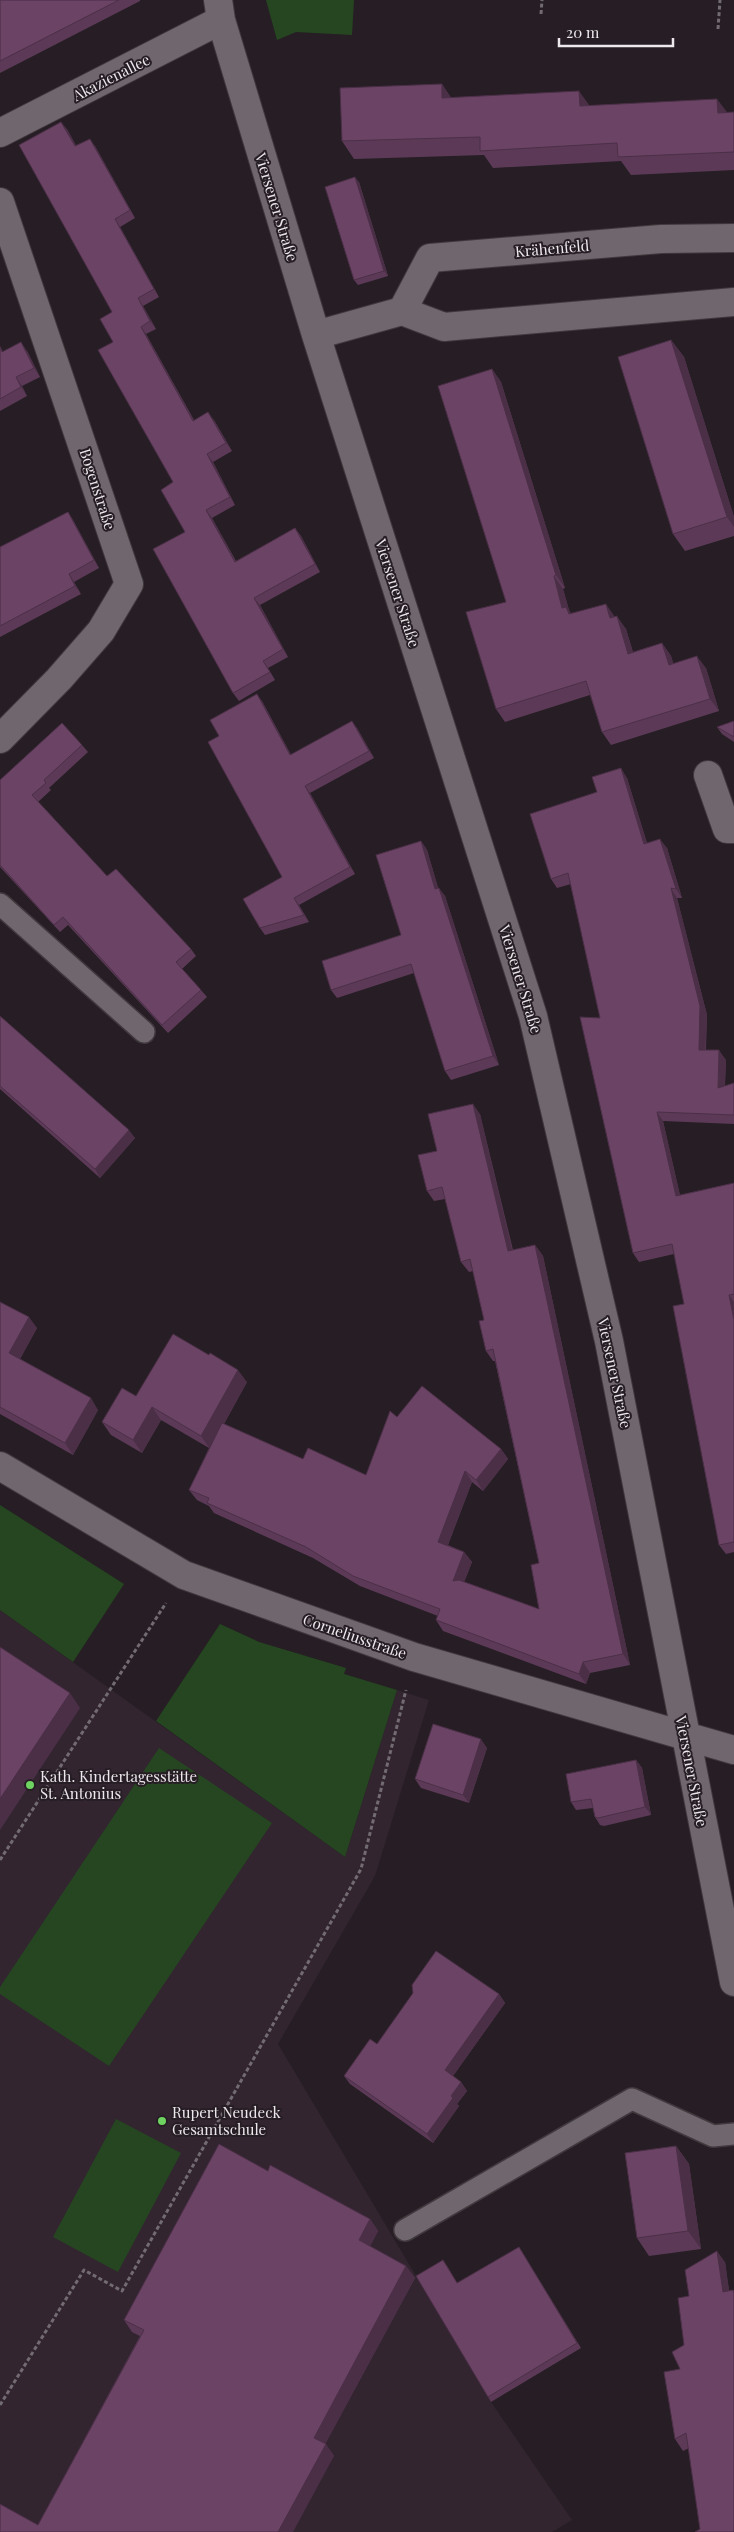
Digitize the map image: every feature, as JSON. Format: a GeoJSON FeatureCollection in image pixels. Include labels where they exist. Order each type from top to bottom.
{"type":"FeatureCollection","features":[{"type":"Feature","properties":{"kind":"street","name":"Akazienallee"},"geometry":{"type":"LineString","coordinates":[[0,134],[220,10]]}},
{"type":"Feature","properties":{"kind":"street","name":"Viersener Straße"},"geometry":{"type":"LineString","coordinates":[[220,10],[316,335],[533,1016],[609,1340],[734,1982]]}},
{"type":"Feature","properties":{"kind":"street","name":"Bogenstraße"},"geometry":{"type":"LineString","coordinates":[[0,202],[129,584],[101,631],[59,679],[0,739]]}},
{"type":"Feature","properties":{"kind":"street","name":"Krähenfeld"},"geometry":{"type":"LineString","coordinates":[[402,311],[430,258],[661,239],[734,238]]}},
{"type":"Feature","properties":{"kind":"street"},"geometry":{"type":"LineString","coordinates":[[316,335],[402,311],[444,328],[734,302]]}},
{"type":"Feature","properties":{"kind":"street"},"geometry":{"type":"LineString","coordinates":[[708,775],[727,829],[734,829]]}},
{"type":"Feature","properties":{"kind":"street","name":"Corneliusstraße"},"geometry":{"type":"LineString","coordinates":[[0,1466],[184,1575],[414,1657],[734,1750]]}},
{"type":"Feature","properties":{"kind":"lane"},"geometry":{"type":"LineString","coordinates":[[0,904],[144,1032]]}},
{"type":"Feature","properties":{"kind":"lane"},"geometry":{"type":"LineString","coordinates":[[405,2230],[632,2099],[713,2136],[734,2134]]}},
{"type":"Feature","properties":{"kind":"path"},"geometry":{"type":"LineString","coordinates":[[541,14],[542,0]]}},
{"type":"Feature","properties":{"kind":"path"},"geometry":{"type":"LineString","coordinates":[[718,29],[720,0]]}},
{"type":"Feature","properties":{"kind":"path"},"geometry":{"type":"LineString","coordinates":[[0,1860],[184,1575]]}},
{"type":"Feature","properties":{"kind":"path"},"geometry":{"type":"LineString","coordinates":[[0,2405],[84,2270],[122,2291],[361,1869],[414,1657]]}},
{"type":"Feature","properties":{"kind":"shaded area","name":"Rupert Neudeck Gesamtschule"},"geometry":{"type":"Polygon","coordinates":[[[0,1610],[345,1857],[397,1690],[429,1700],[375,1876],[278,2044],[491,2402],[572,2520],[552,2532],[0,2532],[0,1610]]]}},
{"type":"Feature","properties":{"kind":"green space"},"geometry":{"type":"Polygon","coordinates":[[[266,0],[354,0],[352,35],[296,32],[277,40],[266,0]]]}},
{"type":"Feature","properties":{"kind":"green space"},"geometry":{"type":"Polygon","coordinates":[[[0,1505],[124,1584],[73,1662],[0,1610],[0,1505]]]}},
{"type":"Feature","properties":{"kind":"green space"},"geometry":{"type":"Polygon","coordinates":[[[220,1624],[259,1642],[346,1668],[344,1674],[397,1690],[345,1857],[156,1721],[220,1624]]]}},
{"type":"Feature","properties":{"kind":"green space"},"geometry":{"type":"Polygon","coordinates":[[[159,1748],[272,1823],[109,2066],[0,1994],[0,1987],[159,1748]]]}},
{"type":"Feature","properties":{"kind":"green space"},"geometry":{"type":"Polygon","coordinates":[[[116,2119],[181,2153],[118,2272],[53,2237],[116,2119]]]}},
{"type":"Feature","properties":{"kind":"building"},"geometry":{"type":"Polygon","coordinates":[[[0,0],[119,0],[0,61],[0,0]]]}},
{"type":"Feature","properties":{"kind":"building"},"geometry":{"type":"Polygon","coordinates":[[[442,84],[442,98],[579,91],[580,106],[717,99],[718,113],[734,112],[734,152],[618,157],[617,143],[480,151],[480,137],[342,141],[340,88],[442,84]]]}},
{"type":"Feature","properties":{"kind":"building"},"geometry":{"type":"Polygon","coordinates":[[[61,122],[75,146],[90,139],[130,210],[115,219],[154,289],[138,298],[150,321],[141,327],[193,421],[208,412],[226,443],[207,454],[230,497],[206,510],[235,562],[295,528],[315,564],[254,598],[283,649],[263,661],[270,672],[233,693],[153,549],[185,532],[161,490],[173,482],[98,350],[113,342],[100,319],[112,312],[19,145],[61,122]]]}},
{"type":"Feature","properties":{"kind":"building"},"geometry":{"type":"Polygon","coordinates":[[[355,177],[384,271],[354,280],[325,187],[355,177]]]}},
{"type":"Feature","properties":{"kind":"building"},"geometry":{"type":"Polygon","coordinates":[[[671,340],[727,517],[673,534],[618,357],[671,340]]]}},
{"type":"Feature","properties":{"kind":"building"},"geometry":{"type":"Polygon","coordinates":[[[21,342],[34,368],[16,377],[21,387],[0,399],[0,348],[2,352],[21,342]]]}},
{"type":"Feature","properties":{"kind":"building"},"geometry":{"type":"Polygon","coordinates":[[[492,369],[556,575],[554,576],[562,608],[566,607],[569,614],[606,604],[610,618],[617,616],[628,654],[662,643],[669,665],[697,656],[710,699],[602,732],[586,681],[496,709],[466,612],[506,602],[438,386],[492,369]]]}},
{"type":"Feature","properties":{"kind":"building"},"geometry":{"type":"Polygon","coordinates":[[[68,512],[94,560],[69,574],[75,586],[0,626],[0,547],[68,512]]]}},
{"type":"Feature","properties":{"kind":"building"},"geometry":{"type":"Polygon","coordinates":[[[257,694],[290,755],[352,721],[369,751],[305,786],[350,867],[294,898],[304,915],[260,928],[243,899],[282,877],[208,742],[219,736],[210,720],[257,694]]]}},
{"type":"Feature","properties":{"kind":"building"},"geometry":{"type":"Polygon","coordinates":[[[734,721],[734,737],[717,727],[734,721]]]}},
{"type":"Feature","properties":{"kind":"building"},"geometry":{"type":"Polygon","coordinates":[[[62,723],[82,745],[44,780],[46,783],[32,795],[107,876],[116,869],[191,949],[176,962],[201,990],[162,1025],[63,917],[54,925],[0,865],[0,780],[62,723]]]}},
{"type":"Feature","properties":{"kind":"building"},"geometry":{"type":"Polygon","coordinates":[[[621,768],[644,844],[660,839],[676,889],[671,888],[700,1006],[699,1050],[719,1050],[718,1088],[734,1083],[734,1115],[657,1112],[676,1196],[734,1183],[734,1294],[729,1295],[734,1320],[734,1542],[719,1545],[673,1306],[684,1304],[672,1244],[633,1253],[580,1017],[600,1018],[568,873],[551,879],[530,814],[597,792],[592,777],[621,768]]]}},
{"type":"Feature","properties":{"kind":"building"},"geometry":{"type":"Polygon","coordinates":[[[421,841],[435,889],[439,888],[493,1056],[445,1071],[411,964],[331,990],[322,961],[401,935],[376,855],[421,841]]]}},
{"type":"Feature","properties":{"kind":"building"},"geometry":{"type":"Polygon","coordinates":[[[0,1016],[129,1130],[95,1169],[0,1086],[0,1016]]]}},
{"type":"Feature","properties":{"kind":"building"},"geometry":{"type":"Polygon","coordinates":[[[473,1104],[508,1251],[535,1245],[623,1654],[583,1662],[579,1674],[436,1620],[440,1609],[353,1576],[306,1547],[207,1503],[209,1498],[189,1490],[222,1423],[303,1459],[308,1448],[366,1475],[390,1411],[397,1417],[422,1386],[501,1449],[476,1480],[465,1471],[438,1542],[464,1552],[453,1581],[459,1580],[539,1609],[531,1565],[539,1563],[493,1349],[486,1351],[479,1321],[484,1320],[470,1259],[461,1262],[442,1187],[427,1191],[418,1155],[437,1151],[428,1114],[473,1104]]]}},
{"type":"Feature","properties":{"kind":"building"},"geometry":{"type":"Polygon","coordinates":[[[0,1302],[29,1317],[9,1353],[91,1398],[65,1443],[0,1407],[0,1302]]]}},
{"type":"Feature","properties":{"kind":"building"},"geometry":{"type":"Polygon","coordinates":[[[173,1334],[238,1370],[201,1436],[152,1407],[133,1440],[102,1422],[122,1388],[136,1396],[173,1334]]]}},
{"type":"Feature","properties":{"kind":"building"},"geometry":{"type":"Polygon","coordinates":[[[0,1647],[70,1693],[0,1799],[0,1647]]]}},
{"type":"Feature","properties":{"kind":"building"},"geometry":{"type":"Polygon","coordinates":[[[433,1724],[481,1739],[463,1795],[415,1779],[433,1724]]]}},
{"type":"Feature","properties":{"kind":"building"},"geometry":{"type":"Polygon","coordinates":[[[636,1760],[645,1807],[598,1818],[595,1817],[591,1799],[571,1802],[566,1774],[636,1760]]]}},
{"type":"Feature","properties":{"kind":"building"},"geometry":{"type":"Polygon","coordinates":[[[436,1951],[499,1994],[445,2070],[461,2082],[451,2096],[453,2098],[427,2134],[344,2076],[370,2039],[377,2044],[413,1993],[412,1985],[436,1951]]]}},
{"type":"Feature","properties":{"kind":"building"},"geometry":{"type":"Polygon","coordinates":[[[219,2144],[268,2171],[270,2165],[370,2219],[359,2240],[406,2266],[314,2438],[326,2444],[278,2532],[0,2532],[0,2504],[38,2525],[144,2330],[124,2320],[219,2144]]]}},
{"type":"Feature","properties":{"kind":"building"},"geometry":{"type":"Polygon","coordinates":[[[676,2146],[688,2231],[637,2238],[625,2153],[676,2146]]]}},
{"type":"Feature","properties":{"kind":"building"},"geometry":{"type":"Polygon","coordinates":[[[519,2247],[577,2343],[488,2397],[416,2276],[443,2260],[457,2283],[519,2247]]]}},
{"type":"Feature","properties":{"kind":"building"},"geometry":{"type":"Polygon","coordinates":[[[717,2251],[723,2292],[733,2290],[734,2294],[734,2532],[695,2532],[700,2529],[686,2433],[675,2439],[664,2372],[680,2369],[672,2352],[684,2345],[678,2298],[689,2296],[685,2270],[717,2251]]]}},
{"type":"Feature","properties":{"kind":"place","name":"Kath. Kindertagesstätte St. Antonius"},"geometry":{"type":"Point","coordinates":[30,1785]}},
{"type":"Feature","properties":{"kind":"place","name":"Rupert Neudeck Gesamtschule"},"geometry":{"type":"Point","coordinates":[162,2121]}}]}
